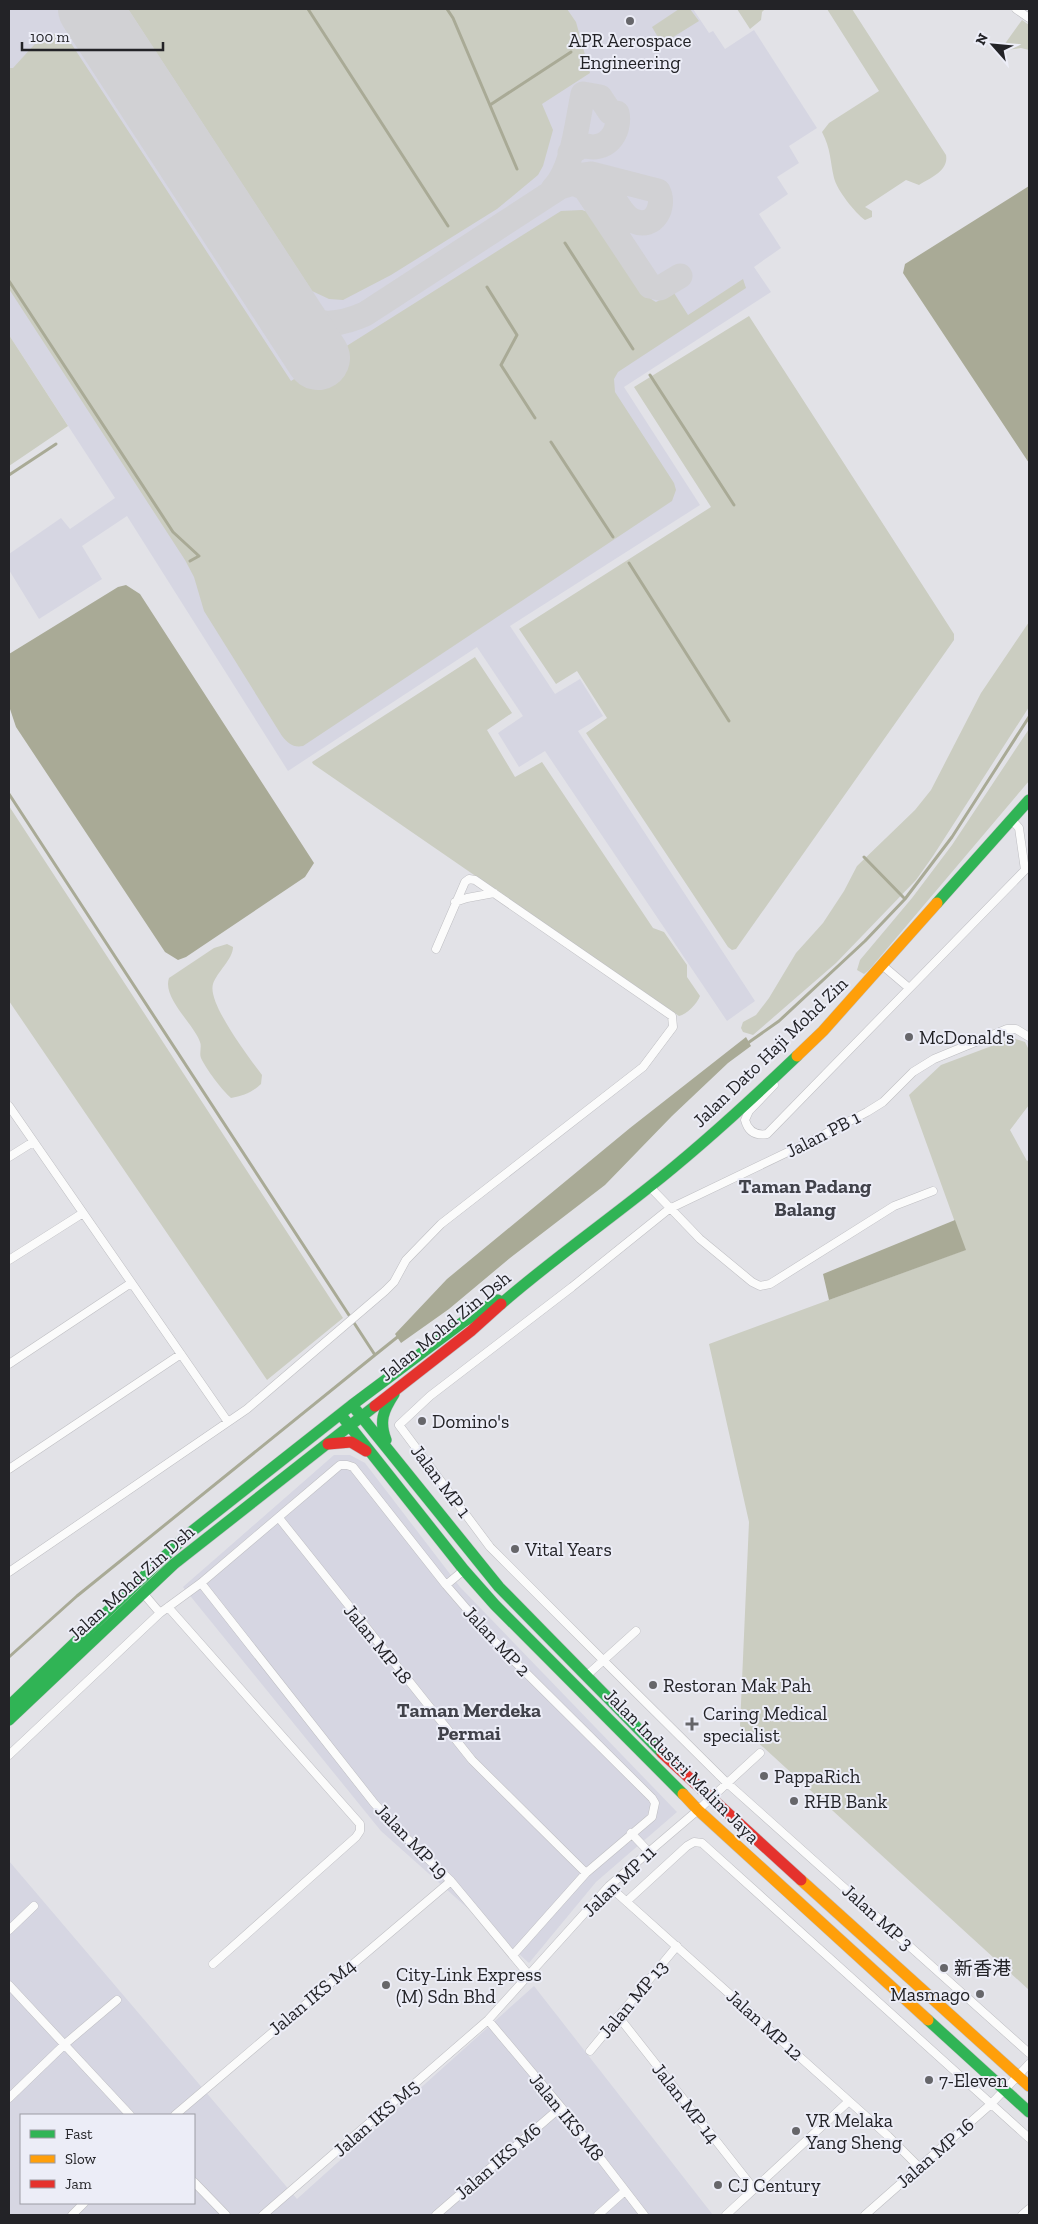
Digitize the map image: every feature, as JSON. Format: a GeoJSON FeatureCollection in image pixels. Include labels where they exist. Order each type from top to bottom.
{"type":"FeatureCollection","features":[{"type":"Feature","properties":{"kind":"main road","name":"Jalan Dato Haji Mohd Zin"},"geometry":{"type":"LineString","coordinates":[[529,1280],[650,1187],[737,1113],[823,1031],[1029,800]]}},
{"type":"Feature","properties":{"kind":"main road","name":"Jalan Mohd Zin Dsh"},"geometry":{"type":"LineString","coordinates":[[9,1720],[143,1593],[239,1510],[471,1331],[529,1280]]}},
{"type":"Feature","properties":{"kind":"main road","name":"Jalan Mohd Zin Dsh"},"geometry":{"type":"LineString","coordinates":[[9,1706],[186,1536],[352,1405],[463,1322],[529,1280]]}},
{"type":"Feature","properties":{"kind":"main road"},"geometry":{"type":"LineString","coordinates":[[388,1448],[380,1420],[382,1413],[399,1386]]}},
{"type":"Feature","properties":{"kind":"main road","name":"Jalan Industri Malim Jaya"},"geometry":{"type":"LineString","coordinates":[[352,1405],[499,1587],[586,1676],[709,1799],[1029,2086]]}},
{"type":"Feature","properties":{"kind":"main road","name":"Jalan Industri Malim Jaya"},"geometry":{"type":"LineString","coordinates":[[341,1415],[464,1570],[495,1605],[669,1778],[698,1810],[1029,2112]]}},
{"type":"Feature","properties":{"kind":"main road"},"geometry":{"type":"LineString","coordinates":[[321,1447],[334,1442],[350,1442],[360,1446],[381,1463]]}},
{"type":"Feature","properties":{"kind":"street"},"geometry":{"type":"LineString","coordinates":[[790,1062],[779,1080],[749,1111],[745,1120],[748,1128],[754,1133],[760,1135],[767,1134],[1025,870],[1019,828],[1012,820]]}},
{"type":"Feature","properties":{"kind":"street"},"geometry":{"type":"LineString","coordinates":[[9,1572],[266,1394],[390,1287],[406,1260],[440,1224],[643,1067],[673,1027],[672,1016],[475,880],[469,879],[465,882],[436,949]]}},
{"type":"Feature","properties":{"kind":"street"},"geometry":{"type":"LineString","coordinates":[[455,902],[494,893]]}},
{"type":"Feature","properties":{"kind":"street"},"geometry":{"type":"LineString","coordinates":[[882,965],[909,988]]}},
{"type":"Feature","properties":{"kind":"street","name":"Jalan PB 1"},"geometry":{"type":"LineString","coordinates":[[669,1209],[867,1112],[883,1102],[913,1072],[934,1059],[1007,1028],[1016,1029],[1029,1037]]}},
{"type":"Feature","properties":{"kind":"street"},"geometry":{"type":"LineString","coordinates":[[9,1106],[228,1422]]}},
{"type":"Feature","properties":{"kind":"street"},"geometry":{"type":"LineString","coordinates":[[9,1157],[33,1142]]}},
{"type":"Feature","properties":{"kind":"street"},"geometry":{"type":"LineString","coordinates":[[650,1187],[669,1209],[700,1239],[752,1282],[760,1286],[770,1284],[894,1206],[933,1191]]}},
{"type":"Feature","properties":{"kind":"street","name":"Jalan MP 1"},"geometry":{"type":"LineString","coordinates":[[669,1209],[572,1287],[430,1396],[400,1424],[490,1547],[726,1782]]}},
{"type":"Feature","properties":{"kind":"street"},"geometry":{"type":"LineString","coordinates":[[9,1260],[83,1213]]}},
{"type":"Feature","properties":{"kind":"street"},"geometry":{"type":"LineString","coordinates":[[9,1364],[131,1282]]}},
{"type":"Feature","properties":{"kind":"street"},"geometry":{"type":"LineString","coordinates":[[9,1469],[181,1354]]}},
{"type":"Feature","properties":{"kind":"street","name":"Jalan MP 2"},"geometry":{"type":"LineString","coordinates":[[279,1518],[340,1465],[353,1467],[446,1585],[496,1643],[652,1798],[655,1803],[652,1817],[631,1833]]}},
{"type":"Feature","properties":{"kind":"street"},"geometry":{"type":"LineString","coordinates":[[9,1755],[160,1613],[201,1583],[279,1518]]}},
{"type":"Feature","properties":{"kind":"street","name":"Jalan MP 18"},"geometry":{"type":"LineString","coordinates":[[279,1518],[472,1760],[586,1873]]}},
{"type":"Feature","properties":{"kind":"street"},"geometry":{"type":"LineString","coordinates":[[446,1585],[464,1570]]}},
{"type":"Feature","properties":{"kind":"street","name":"Jalan MP 19"},"geometry":{"type":"LineString","coordinates":[[201,1583],[374,1803],[402,1834],[451,1880],[529,1975]]}},
{"type":"Feature","properties":{"kind":"street"},"geometry":{"type":"LineString","coordinates":[[143,1593],[160,1613]]}},
{"type":"Feature","properties":{"kind":"street"},"geometry":{"type":"LineString","coordinates":[[168,1607],[360,1824],[360,1831],[356,1837],[213,1964]]}},
{"type":"Feature","properties":{"kind":"street"},"geometry":{"type":"LineString","coordinates":[[586,1676],[636,1631]]}},
{"type":"Feature","properties":{"kind":"street","name":"Jalan MP 11"},"geometry":{"type":"LineString","coordinates":[[488,2020],[609,1886],[698,1810],[726,1782],[760,1753]]}},
{"type":"Feature","properties":{"kind":"street","name":"Jalan MP 3"},"geometry":{"type":"LineString","coordinates":[[726,1782],[1029,2053]]}},
{"type":"Feature","properties":{"kind":"street"},"geometry":{"type":"LineString","coordinates":[[513,1955],[586,1873],[631,1833],[648,1851]]}},
{"type":"Feature","properties":{"kind":"street"},"geometry":{"type":"LineString","coordinates":[[626,1901],[687,1846],[694,1842],[702,1842],[1029,2138]]}},
{"type":"Feature","properties":{"kind":"street","name":"Jalan IKS M4"},"geometry":{"type":"LineString","coordinates":[[176,2114],[451,1880]]}},
{"type":"Feature","properties":{"kind":"street","name":"Jalan MP 12"},"geometry":{"type":"LineString","coordinates":[[609,1886],[849,2101],[919,2167]]}},
{"type":"Feature","properties":{"kind":"street"},"geometry":{"type":"LineString","coordinates":[[9,1930],[34,1906]]}},
{"type":"Feature","properties":{"kind":"street","name":"Jalan MP 13"},"geometry":{"type":"LineString","coordinates":[[590,2051],[677,1946]]}},
{"type":"Feature","properties":{"kind":"street"},"geometry":{"type":"LineString","coordinates":[[9,1985],[129,2114]]}},
{"type":"Feature","properties":{"kind":"street"},"geometry":{"type":"LineString","coordinates":[[9,2098],[65,2044],[117,2000]]}},
{"type":"Feature","properties":{"kind":"street","name":"Jalan MP 14"},"geometry":{"type":"LineString","coordinates":[[618,2016],[754,2189]]}},
{"type":"Feature","properties":{"kind":"street","name":"Jalan IKS M8"},"geometry":{"type":"LineString","coordinates":[[488,2020],[561,2108],[644,2215]]}},
{"type":"Feature","properties":{"kind":"street","name":"Jalan IKS M5"},"geometry":{"type":"LineString","coordinates":[[263,2215],[488,2020]]}},
{"type":"Feature","properties":{"kind":"street","name":"Jalan MP 16"},"geometry":{"type":"LineString","coordinates":[[865,2215],[991,2104],[1029,2064]]}},
{"type":"Feature","properties":{"kind":"street"},"geometry":{"type":"LineString","coordinates":[[726,2215],[849,2101]]}},
{"type":"Feature","properties":{"kind":"street","name":"Jalan IKS M6"},"geometry":{"type":"LineString","coordinates":[[436,2215],[561,2108]]}},
{"type":"Feature","properties":{"kind":"street"},"geometry":{"type":"LineString","coordinates":[[195,2183],[226,2215]]}},
{"type":"Feature","properties":{"kind":"street"},"geometry":{"type":"LineString","coordinates":[[598,2215],[626,2191]]}},
{"type":"Feature","properties":{"kind":"street"},"geometry":{"type":"LineString","coordinates":[[72,2215],[83,2204]]}},
{"type":"Feature","properties":{"kind":"street"},"geometry":{"type":"LineString","coordinates":[[1022,2215],[1029,2209]]}},
{"type":"Feature","properties":{"kind":"shaded area"},"geometry":{"type":"Polygon","coordinates":[[[9,9],[693,9],[709,33],[713,31],[725,49],[754,30],[817,128],[789,146],[799,163],[777,177],[788,194],[759,214],[781,248],[754,267],[771,292],[624,387],[700,505],[510,626],[555,694],[580,679],[603,716],[578,731],[755,1001],[727,1021],[545,751],[519,767],[498,733],[523,716],[477,647],[288,771],[127,516],[82,546],[102,579],[39,619],[9,570],[9,554],[61,518],[70,529],[115,498],[9,335],[9,9]]]}},
{"type":"Feature","properties":{"kind":"shaded area"},"geometry":{"type":"Polygon","coordinates":[[[128,9],[567,9],[576,22],[590,73],[542,104],[553,130],[543,166],[538,175],[497,209],[391,275],[343,300],[329,299],[312,291],[128,9]]]}},
{"type":"Feature","properties":{"kind":"shaded area"},"geometry":{"type":"Polygon","coordinates":[[[679,9],[690,9],[699,21],[662,44],[652,27],[679,9]]]}},
{"type":"Feature","properties":{"kind":"shaded area"},"geometry":{"type":"Polygon","coordinates":[[[737,9],[765,9],[762,12],[761,20],[750,29],[737,9]]]}},
{"type":"Feature","properties":{"kind":"shaded area"},"geometry":{"type":"Polygon","coordinates":[[[827,9],[852,9],[946,155],[945,165],[933,177],[919,185],[906,180],[865,207],[872,211],[872,217],[865,220],[847,201],[836,183],[829,150],[822,132],[829,123],[879,91],[827,9]]]}},
{"type":"Feature","properties":{"kind":"shaded area"},"geometry":{"type":"Polygon","coordinates":[[[1022,20],[1029,25],[1029,50],[1021,48],[1007,50],[1004,45],[1022,20]]]}},
{"type":"Feature","properties":{"kind":"shaded area"},"geometry":{"type":"Polygon","coordinates":[[[44,34],[65,34],[291,381],[561,211],[582,210],[591,213],[620,262],[647,296],[656,302],[674,293],[688,315],[743,279],[746,288],[618,372],[614,379],[615,392],[674,483],[676,490],[672,501],[303,746],[294,746],[289,743],[282,736],[204,611],[194,577],[185,560],[9,289],[9,68],[13,68],[44,34]]]}},
{"type":"Feature","properties":{"kind":"shaded area"},"geometry":{"type":"Polygon","coordinates":[[[1029,186],[1029,463],[903,273],[905,264],[1029,186]]]}},
{"type":"Feature","properties":{"kind":"shaded area"},"geometry":{"type":"Polygon","coordinates":[[[749,316],[954,634],[954,640],[736,949],[732,950],[728,947],[586,733],[607,718],[577,671],[556,684],[519,629],[711,507],[634,387],[749,316]]]}},
{"type":"Feature","properties":{"kind":"shaded area"},"geometry":{"type":"Polygon","coordinates":[[[9,335],[68,426],[9,466],[9,335]]]}},
{"type":"Feature","properties":{"kind":"shaded area"},"geometry":{"type":"Polygon","coordinates":[[[126,585],[140,594],[314,863],[305,877],[186,957],[178,960],[165,952],[16,727],[9,706],[9,654],[118,587],[126,585]]]}},
{"type":"Feature","properties":{"kind":"shaded area"},"geometry":{"type":"Polygon","coordinates":[[[1029,622],[1029,707],[933,856],[916,880],[836,963],[753,1035],[743,1032],[741,1028],[743,1022],[756,1015],[769,998],[796,953],[823,923],[844,891],[857,866],[915,810],[931,790],[981,693],[1029,622]]]}},
{"type":"Feature","properties":{"kind":"shaded area"},"geometry":{"type":"Polygon","coordinates":[[[475,657],[512,713],[487,730],[515,777],[542,762],[653,928],[664,932],[687,965],[687,977],[700,996],[685,1013],[679,1016],[313,764],[312,762],[475,657]]]}},
{"type":"Feature","properties":{"kind":"shaded area"},"geometry":{"type":"Polygon","coordinates":[[[1029,729],[1029,781],[869,970],[864,974],[857,970],[860,960],[912,898],[952,845],[1029,729]]]}},
{"type":"Feature","properties":{"kind":"shaded area"},"geometry":{"type":"Polygon","coordinates":[[[9,806],[343,1318],[267,1380],[9,1001],[9,806]]]}},
{"type":"Feature","properties":{"kind":"shaded area"},"geometry":{"type":"Polygon","coordinates":[[[227,944],[233,947],[232,952],[215,979],[213,993],[216,1004],[231,1031],[262,1075],[261,1084],[255,1089],[244,1095],[231,1098],[203,1063],[200,1056],[201,1046],[197,1035],[174,1002],[168,986],[169,978],[214,948],[227,944]]]}},
{"type":"Feature","properties":{"kind":"shaded area"},"geometry":{"type":"Polygon","coordinates":[[[746,1037],[751,1046],[728,1063],[672,1116],[605,1185],[510,1258],[449,1309],[401,1343],[395,1334],[447,1279],[630,1128],[746,1037]]]}},
{"type":"Feature","properties":{"kind":"shaded area"},"geometry":{"type":"Polygon","coordinates":[[[1013,1038],[1025,1042],[1029,1050],[1029,1105],[1010,1130],[1027,1161],[1029,1160],[1029,1990],[740,1726],[749,1522],[709,1344],[965,1250],[909,1095],[941,1065],[1013,1038]]]}},
{"type":"Feature","properties":{"kind":"shaded area"},"geometry":{"type":"Polygon","coordinates":[[[955,1220],[966,1250],[829,1300],[823,1274],[955,1220]]]}},
{"type":"Feature","properties":{"kind":"shaded area"},"geometry":{"type":"Polygon","coordinates":[[[334,1455],[350,1455],[365,1463],[460,1587],[677,1812],[596,1882],[529,1963],[381,1831],[183,1587],[334,1455]]]}},
{"type":"Feature","properties":{"kind":"shaded area"},"geometry":{"type":"Polygon","coordinates":[[[9,1861],[297,2199],[534,1986],[713,2215],[9,2215],[9,1861]]]}},
{"type":"Feature","properties":{"kind":"waterway"},"geometry":{"type":"LineString","coordinates":[[308,9],[448,226]]}},
{"type":"Feature","properties":{"kind":"waterway"},"geometry":{"type":"LineString","coordinates":[[447,9],[453,18],[517,169]]}},
{"type":"Feature","properties":{"kind":"waterway"},"geometry":{"type":"LineString","coordinates":[[490,105],[571,52]]}},
{"type":"Feature","properties":{"kind":"waterway"},"geometry":{"type":"LineString","coordinates":[[565,243],[633,349]]}},
{"type":"Feature","properties":{"kind":"waterway"},"geometry":{"type":"LineString","coordinates":[[9,281],[173,532],[199,556],[190,561]]}},
{"type":"Feature","properties":{"kind":"waterway"},"geometry":{"type":"LineString","coordinates":[[487,287],[517,335],[501,365],[535,418]]}},
{"type":"Feature","properties":{"kind":"waterway"},"geometry":{"type":"LineString","coordinates":[[650,375],[734,505]]}},
{"type":"Feature","properties":{"kind":"waterway"},"geometry":{"type":"LineString","coordinates":[[551,442],[613,537]]}},
{"type":"Feature","properties":{"kind":"waterway"},"geometry":{"type":"LineString","coordinates":[[9,475],[56,444]]}},
{"type":"Feature","properties":{"kind":"waterway"},"geometry":{"type":"LineString","coordinates":[[629,563],[729,721]]}},
{"type":"Feature","properties":{"kind":"waterway"},"geometry":{"type":"LineString","coordinates":[[745,1045],[779,1021],[865,941],[905,899],[952,837],[1029,717]]}},
{"type":"Feature","properties":{"kind":"waterway"},"geometry":{"type":"LineString","coordinates":[[9,794],[375,1355],[77,1596],[9,1657]]}},
{"type":"Feature","properties":{"kind":"waterway"},"geometry":{"type":"LineString","coordinates":[[864,857],[905,899]]}},
{"type":"Feature","properties":{"kind":"waterway"},"geometry":{"type":"LineString","coordinates":[[375,1355],[400,1335]]}},
{"type":"Feature","properties":{"kind":"taxiway"},"geometry":{"type":"LineString","coordinates":[[553,189],[560,180],[570,158],[573,144],[576,131],[583,94],[600,97],[610,112],[617,113],[618,121],[614,134],[604,144],[591,147],[583,145],[570,153]]}},
{"type":"Feature","properties":{"kind":"taxiway"},"geometry":{"type":"LineString","coordinates":[[268,281],[299,313],[321,323],[333,323],[365,314],[577,176],[592,174],[658,191],[660,203],[656,215],[647,222],[641,223],[629,218],[621,210],[605,184]]}},
{"type":"Feature","properties":{"kind":"taxiway"},"geometry":{"type":"LineString","coordinates":[[560,187],[573,183],[585,188],[650,286],[660,288],[680,276]]}},
{"type":"Feature","properties":{"kind":"runway"},"geometry":{"type":"LineString","coordinates":[[90,9],[318,358]]}},
{"type":"Feature","properties":{"kind":"traffic: fast"},"geometry":{"type":"LineString","coordinates":[[937,903],[1029,800]]}},
{"type":"Feature","properties":{"kind":"traffic: fast"},"geometry":{"type":"LineString","coordinates":[[501,1304],[686,1157],[797,1056]]}},
{"type":"Feature","properties":{"kind":"traffic: fast"},"geometry":{"type":"LineString","coordinates":[[9,1706],[186,1536],[352,1405],[463,1322],[498,1300]]}},
{"type":"Feature","properties":{"kind":"traffic: fast"},"geometry":{"type":"LineString","coordinates":[[386,1440],[383,1416],[394,1394]]}},
{"type":"Feature","properties":{"kind":"traffic: fast"},"geometry":{"type":"LineString","coordinates":[[352,1405],[499,1587],[662,1753]]}},
{"type":"Feature","properties":{"kind":"traffic: fast"},"geometry":{"type":"LineString","coordinates":[[9,1720],[174,1564],[375,1406]]}},
{"type":"Feature","properties":{"kind":"traffic: fast"},"geometry":{"type":"LineString","coordinates":[[341,1415],[464,1570],[495,1605],[683,1794]]}},
{"type":"Feature","properties":{"kind":"traffic: fast"},"geometry":{"type":"LineString","coordinates":[[928,2020],[1029,2112]]}},
{"type":"Feature","properties":{"kind":"traffic: slow"},"geometry":{"type":"LineString","coordinates":[[797,1056],[823,1031],[937,903]]}},
{"type":"Feature","properties":{"kind":"traffic: slow"},"geometry":{"type":"LineString","coordinates":[[683,1794],[698,1810],[928,2020]]}},
{"type":"Feature","properties":{"kind":"traffic: slow"},"geometry":{"type":"LineString","coordinates":[[801,1880],[1029,2086]]}},
{"type":"Feature","properties":{"kind":"traffic: jam"},"geometry":{"type":"LineString","coordinates":[[375,1406],[471,1331],[501,1304]]}},
{"type":"Feature","properties":{"kind":"traffic: jam"},"geometry":{"type":"LineString","coordinates":[[328,1444],[351,1442],[366,1451]]}},
{"type":"Feature","properties":{"kind":"traffic: jam"},"geometry":{"type":"LineString","coordinates":[[662,1753],[801,1880]]}},
{"type":"Feature","properties":{"kind":"place","name":"APR Aerospace Engineering"},"geometry":{"type":"Point","coordinates":[630,21]}},
{"type":"Feature","properties":{"kind":"place","name":"McDonald's"},"geometry":{"type":"Point","coordinates":[909,1037]}},
{"type":"Feature","properties":{"kind":"place","name":"Domino's"},"geometry":{"type":"Point","coordinates":[422,1421]}},
{"type":"Feature","properties":{"kind":"place","name":"Vital Years"},"geometry":{"type":"Point","coordinates":[515,1549]}},
{"type":"Feature","properties":{"kind":"place","name":"Restoran Mak Pah"},"geometry":{"type":"Point","coordinates":[653,1685]}},
{"type":"Feature","properties":{"kind":"place","name":"Caring Medical specialist"},"geometry":{"type":"Point","coordinates":[692,1724]}},
{"type":"Feature","properties":{"kind":"place","name":"PappaRich"},"geometry":{"type":"Point","coordinates":[764,1776]}},
{"type":"Feature","properties":{"kind":"place","name":"RHB Bank"},"geometry":{"type":"Point","coordinates":[794,1801]}},
{"type":"Feature","properties":{"kind":"place","name":"新香港"},"geometry":{"type":"Point","coordinates":[944,1968]}},
{"type":"Feature","properties":{"kind":"place","name":"City-Link Express (M) Sdn Bhd"},"geometry":{"type":"Point","coordinates":[386,1985]}},
{"type":"Feature","properties":{"kind":"place","name":"Masmago"},"geometry":{"type":"Point","coordinates":[980,1994]}},
{"type":"Feature","properties":{"kind":"place","name":"7-Eleven"},"geometry":{"type":"Point","coordinates":[929,2080]}},
{"type":"Feature","properties":{"kind":"place","name":"VR Melaka Yang Sheng"},"geometry":{"type":"Point","coordinates":[796,2131]}},
{"type":"Feature","properties":{"kind":"place","name":"CJ Century"},"geometry":{"type":"Point","coordinates":[718,2185]}},
{"type":"Feature","properties":{"kind":"district","name":"Taman Padang Balang"},"geometry":{"type":"Point","coordinates":[805,1198]}},
{"type":"Feature","properties":{"kind":"district","name":"Taman Merdeka Permai"},"geometry":{"type":"Point","coordinates":[469,1722]}}]}
